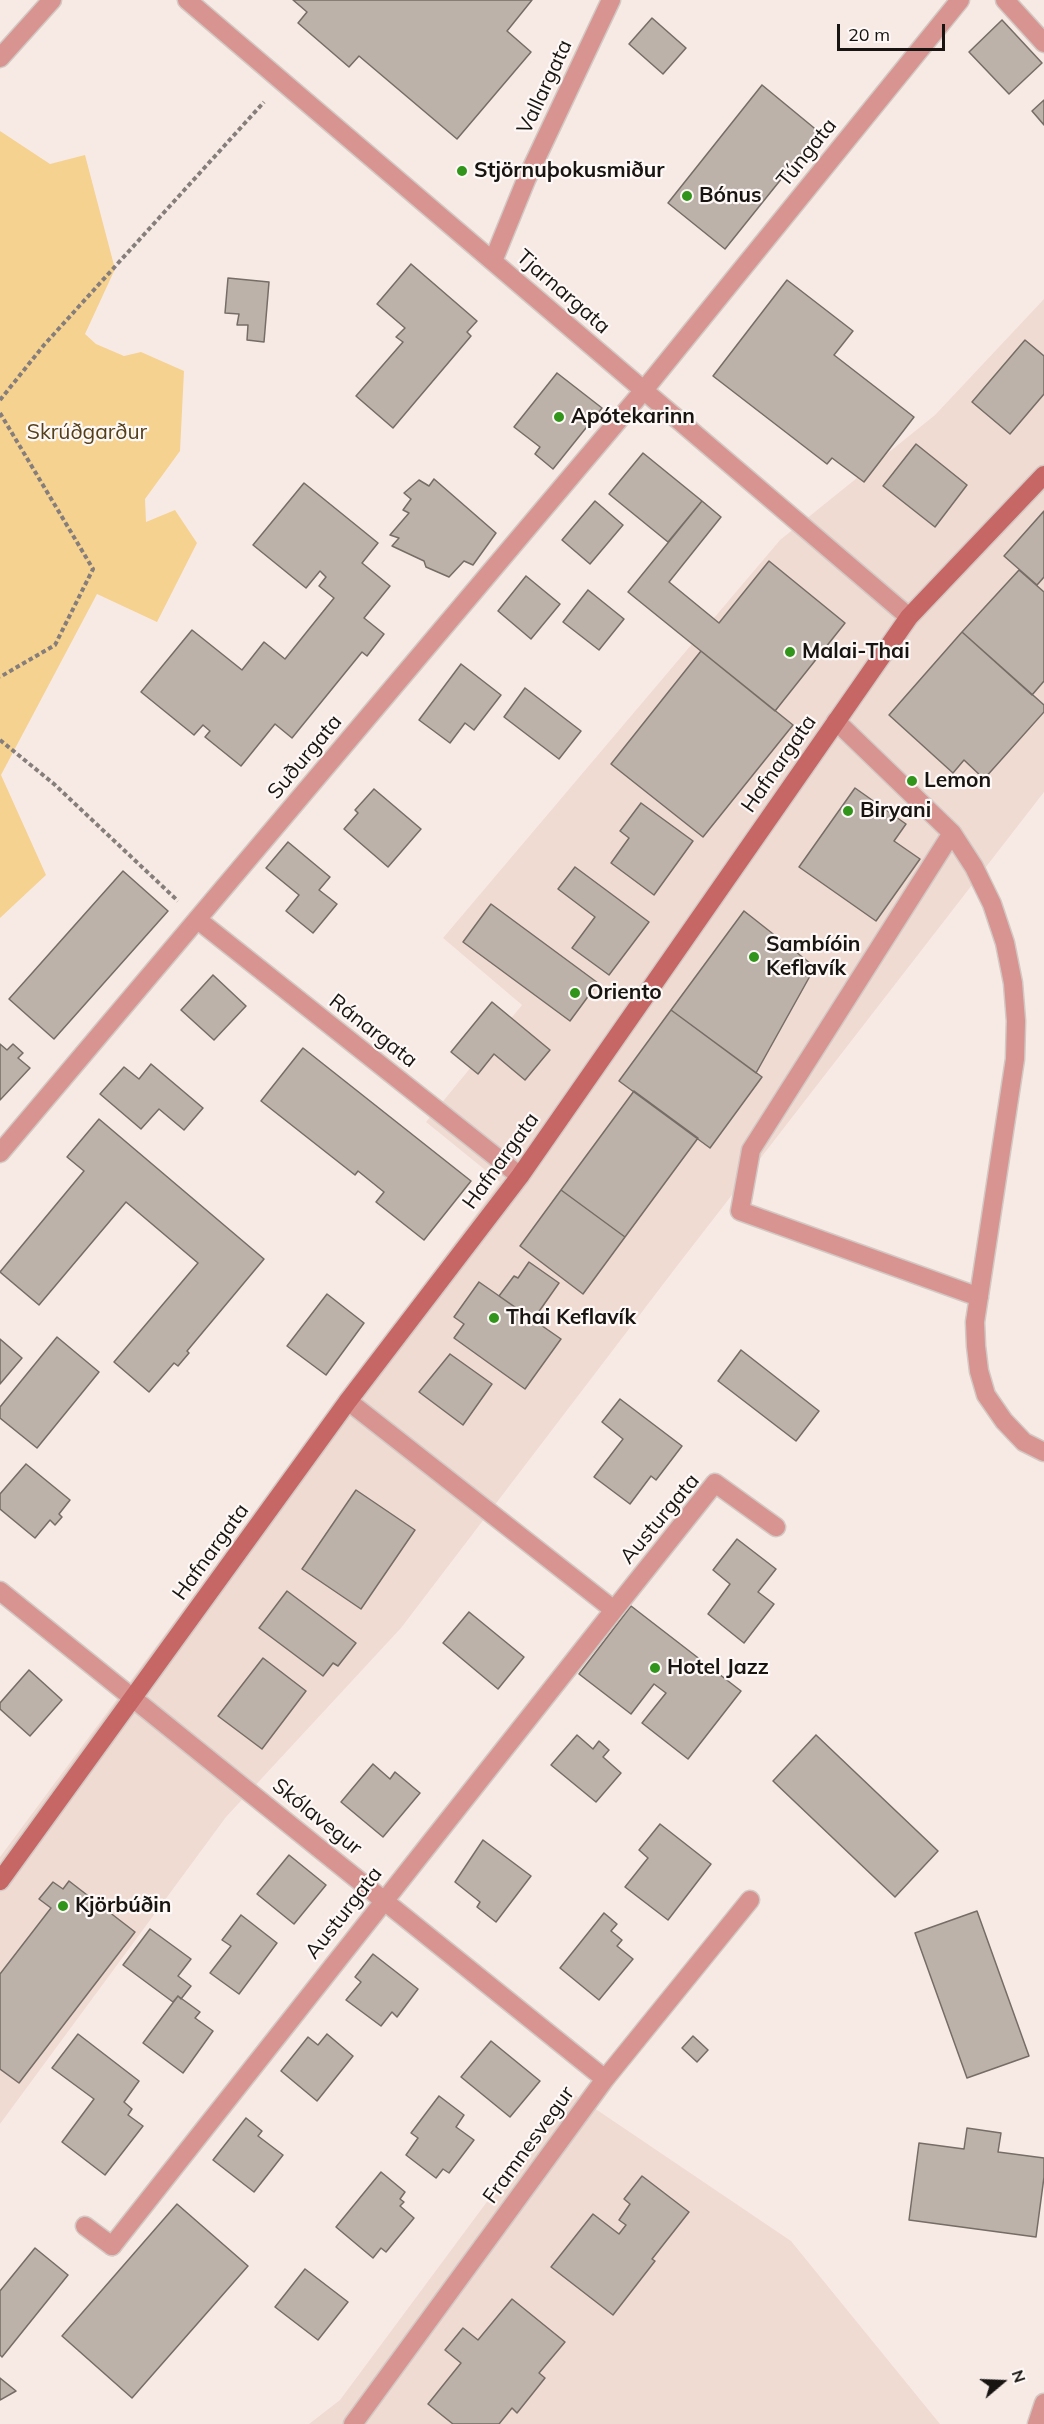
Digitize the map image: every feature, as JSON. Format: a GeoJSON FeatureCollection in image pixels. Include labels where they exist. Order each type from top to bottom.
{"type":"FeatureCollection","features":[{"type":"Feature","properties":{"kind":"street"},"geometry":{"type":"LineString","coordinates":[[0,58],[52,0]]}},
{"type":"Feature","properties":{"kind":"street","name":"Tjarnargata"},"geometry":{"type":"LineString","coordinates":[[187,0],[909,617]]}},
{"type":"Feature","properties":{"kind":"street","name":"Vallargata"},"geometry":{"type":"LineString","coordinates":[[493,261],[526,180],[611,0]]}},
{"type":"Feature","properties":{"kind":"street","name":"Túngata"},"geometry":{"type":"LineString","coordinates":[[644,390],[960,0]]}},
{"type":"Feature","properties":{"kind":"street"},"geometry":{"type":"LineString","coordinates":[[1005,0],[1044,43]]}},
{"type":"Feature","properties":{"kind":"street","name":"Suðurgata"},"geometry":{"type":"LineString","coordinates":[[0,1153],[644,390]]}},
{"type":"Feature","properties":{"kind":"street","name":"Hafnargata"},"geometry":{"type":"LineString","coordinates":[[0,1881],[348,1401],[520,1176],[909,617],[1044,475]]}},
{"type":"Feature","properties":{"kind":"street"},"geometry":{"type":"LineString","coordinates":[[836,721],[952,833],[974,867],[1005,943],[1013,983],[1016,1021],[1015,1059],[975,1322],[976,1346],[979,1371],[986,1395],[1004,1421],[1024,1442],[1044,1452]]}},
{"type":"Feature","properties":{"kind":"street"},"geometry":{"type":"LineString","coordinates":[[952,833],[751,1150],[740,1211],[979,1297]]}},
{"type":"Feature","properties":{"kind":"street","name":"Ránargata"},"geometry":{"type":"LineString","coordinates":[[198,920],[520,1176]]}},
{"type":"Feature","properties":{"kind":"street"},"geometry":{"type":"LineString","coordinates":[[348,1401],[614,1610]]}},
{"type":"Feature","properties":{"kind":"street","name":"Austurgata"},"geometry":{"type":"LineString","coordinates":[[85,2226],[112,2246],[383,1900],[715,1483],[776,1527]]}},
{"type":"Feature","properties":{"kind":"street","name":"Skólavegur"},"geometry":{"type":"LineString","coordinates":[[0,1591],[605,2079]]}},
{"type":"Feature","properties":{"kind":"street","name":"Framnesvegur"},"geometry":{"type":"LineString","coordinates":[[353,2424],[605,2079],[750,1900]]}},
{"type":"Feature","properties":{"kind":"street"},"geometry":{"type":"LineString","coordinates":[[1037,2424],[1044,2403]]}},
{"type":"Feature","properties":{"kind":"path"},"geometry":{"type":"LineString","coordinates":[[0,400],[44,345],[283,82]]}},
{"type":"Feature","properties":{"kind":"path"},"geometry":{"type":"LineString","coordinates":[[0,413],[93,569],[55,645],[0,677]]}},
{"type":"Feature","properties":{"kind":"path"},"geometry":{"type":"LineString","coordinates":[[0,740],[54,784],[198,920]]}},
{"type":"Feature","properties":{"kind":"shaded area"},"geometry":{"type":"Polygon","coordinates":[[[1044,299],[1044,792],[677,1266],[401,1628],[226,1817],[0,2124],[0,1857],[500,1182],[426,1122],[522,1005],[443,938],[780,540],[935,415],[1044,299]]]}},
{"type":"Feature","properties":{"kind":"shaded area"},"geometry":{"type":"Polygon","coordinates":[[[569,2091],[791,2241],[940,2424],[309,2424],[340,2400],[569,2091]]]}},
{"type":"Feature","properties":{"kind":"green space","name":"Skrúðgarður"},"geometry":{"type":"Polygon","coordinates":[[[0,131],[50,164],[85,155],[115,269],[85,334],[96,344],[124,356],[141,352],[184,371],[180,451],[145,499],[146,522],[175,510],[197,543],[157,622],[97,594],[1,775],[46,875],[0,918],[0,131]]]}},
{"type":"Feature","properties":{"kind":"building"},"geometry":{"type":"Polygon","coordinates":[[[293,0],[532,0],[507,31],[531,52],[457,139],[359,56],[349,67],[298,23],[307,12],[293,0]]]}},
{"type":"Feature","properties":{"kind":"building"},"geometry":{"type":"Polygon","coordinates":[[[652,18],[686,48],[663,74],[629,44],[652,18]]]}},
{"type":"Feature","properties":{"kind":"building"},"geometry":{"type":"Polygon","coordinates":[[[1002,20],[1042,63],[1009,94],[969,52],[1002,20]]]}},
{"type":"Feature","properties":{"kind":"building"},"geometry":{"type":"Polygon","coordinates":[[[762,85],[819,132],[725,249],[668,203],[762,85]]]}},
{"type":"Feature","properties":{"kind":"building"},"geometry":{"type":"Polygon","coordinates":[[[1044,100],[1044,125],[1032,111],[1044,100]]]}},
{"type":"Feature","properties":{"kind":"building"},"geometry":{"type":"Polygon","coordinates":[[[411,264],[477,321],[467,332],[471,336],[393,428],[356,396],[403,342],[396,337],[405,328],[377,304],[411,264]]]}},
{"type":"Feature","properties":{"kind":"building"},"geometry":{"type":"Polygon","coordinates":[[[228,278],[269,282],[264,342],[247,340],[248,325],[237,325],[239,314],[225,313],[228,278]]]}},
{"type":"Feature","properties":{"kind":"building"},"geometry":{"type":"Polygon","coordinates":[[[787,280],[853,331],[834,355],[914,417],[864,482],[832,458],[827,464],[713,376],[787,280]]]}},
{"type":"Feature","properties":{"kind":"building"},"geometry":{"type":"Polygon","coordinates":[[[1025,340],[1044,356],[1044,394],[1010,434],[972,402],[1025,340]]]}},
{"type":"Feature","properties":{"kind":"building"},"geometry":{"type":"Polygon","coordinates":[[[557,373],[602,408],[553,469],[535,454],[540,447],[514,427],[557,373]]]}},
{"type":"Feature","properties":{"kind":"building"},"geometry":{"type":"Polygon","coordinates":[[[916,444],[967,485],[935,527],[883,486],[916,444]]]}},
{"type":"Feature","properties":{"kind":"building"},"geometry":{"type":"Polygon","coordinates":[[[643,453],[702,501],[668,542],[609,494],[643,453]]]}},
{"type":"Feature","properties":{"kind":"building"},"geometry":{"type":"Polygon","coordinates":[[[434,479],[496,533],[473,565],[464,561],[449,577],[426,567],[424,561],[392,546],[399,538],[390,535],[409,513],[403,510],[411,499],[404,493],[419,480],[429,486],[434,479]]]}},
{"type":"Feature","properties":{"kind":"building"},"geometry":{"type":"Polygon","coordinates":[[[304,483],[378,543],[362,563],[390,586],[364,618],[384,634],[367,656],[362,652],[292,738],[275,724],[241,766],[205,737],[210,731],[203,725],[194,735],[141,692],[192,630],[242,670],[264,642],[285,659],[334,598],[319,586],[326,577],[320,571],[306,588],[253,545],[304,483]]]}},
{"type":"Feature","properties":{"kind":"building"},"geometry":{"type":"Polygon","coordinates":[[[595,501],[623,525],[590,564],[562,540],[595,501]]]}},
{"type":"Feature","properties":{"kind":"building"},"geometry":{"type":"Polygon","coordinates":[[[702,501],[721,517],[669,582],[719,623],[769,561],[845,623],[775,711],[628,592],[702,501]]]}},
{"type":"Feature","properties":{"kind":"building"},"geometry":{"type":"Polygon","coordinates":[[[1044,511],[1044,577],[1037,585],[1004,556],[1044,511]]]}},
{"type":"Feature","properties":{"kind":"building"},"geometry":{"type":"Polygon","coordinates":[[[1019,570],[1044,592],[1044,681],[1032,695],[962,632],[1019,570]]]}},
{"type":"Feature","properties":{"kind":"building"},"geometry":{"type":"Polygon","coordinates":[[[526,576],[560,604],[531,639],[498,611],[526,576]]]}},
{"type":"Feature","properties":{"kind":"building"},"geometry":{"type":"Polygon","coordinates":[[[588,590],[624,619],[599,650],[563,622],[588,590]]]}},
{"type":"Feature","properties":{"kind":"building"},"geometry":{"type":"Polygon","coordinates":[[[962,632],[1044,705],[1044,712],[984,779],[964,760],[953,773],[889,715],[962,632]]]}},
{"type":"Feature","properties":{"kind":"building"},"geometry":{"type":"Polygon","coordinates":[[[701,651],[793,725],[703,837],[611,764],[701,651]]]}},
{"type":"Feature","properties":{"kind":"building"},"geometry":{"type":"Polygon","coordinates":[[[461,664],[501,695],[474,730],[465,723],[450,743],[419,720],[461,664]]]}},
{"type":"Feature","properties":{"kind":"building"},"geometry":{"type":"Polygon","coordinates":[[[525,688],[581,731],[559,759],[504,717],[525,688]]]}},
{"type":"Feature","properties":{"kind":"building"},"geometry":{"type":"Polygon","coordinates":[[[855,788],[906,824],[894,841],[920,859],[876,921],[799,867],[855,788]]]}},
{"type":"Feature","properties":{"kind":"building"},"geometry":{"type":"Polygon","coordinates":[[[374,789],[421,829],[388,867],[344,829],[358,813],[355,810],[374,789]]]}},
{"type":"Feature","properties":{"kind":"building"},"geometry":{"type":"Polygon","coordinates":[[[641,803],[693,841],[654,895],[611,863],[629,838],[620,831],[641,803]]]}},
{"type":"Feature","properties":{"kind":"building"},"geometry":{"type":"Polygon","coordinates":[[[288,842],[330,877],[319,890],[337,904],[313,933],[286,911],[299,895],[266,868],[288,842]]]}},
{"type":"Feature","properties":{"kind":"building"},"geometry":{"type":"Polygon","coordinates":[[[575,867],[649,922],[609,975],[572,948],[595,917],[558,889],[575,867]]]}},
{"type":"Feature","properties":{"kind":"building"},"geometry":{"type":"Polygon","coordinates":[[[123,871],[168,911],[54,1039],[9,999],[123,871]]]}},
{"type":"Feature","properties":{"kind":"building"},"geometry":{"type":"Polygon","coordinates":[[[491,904],[598,983],[570,1021],[463,942],[491,904]]]}},
{"type":"Feature","properties":{"kind":"building"},"geometry":{"type":"Polygon","coordinates":[[[744,911],[815,967],[756,1073],[671,1010],[744,911]]]}},
{"type":"Feature","properties":{"kind":"building"},"geometry":{"type":"Polygon","coordinates":[[[213,975],[246,1006],[214,1040],[181,1010],[213,975]]]}},
{"type":"Feature","properties":{"kind":"building"},"geometry":{"type":"Polygon","coordinates":[[[492,1002],[550,1050],[525,1080],[494,1054],[478,1074],[451,1052],[492,1002]]]}},
{"type":"Feature","properties":{"kind":"building"},"geometry":{"type":"Polygon","coordinates":[[[671,1010],[762,1077],[710,1148],[619,1081],[671,1010]]]}},
{"type":"Feature","properties":{"kind":"building"},"geometry":{"type":"Polygon","coordinates":[[[0,1044],[7,1050],[13,1044],[23,1053],[18,1058],[30,1068],[0,1100],[0,1044]]]}},
{"type":"Feature","properties":{"kind":"building"},"geometry":{"type":"Polygon","coordinates":[[[303,1048],[471,1181],[424,1240],[376,1202],[384,1192],[358,1171],[355,1175],[261,1101],[303,1048]]]}},
{"type":"Feature","properties":{"kind":"building"},"geometry":{"type":"Polygon","coordinates":[[[151,1064],[203,1108],[184,1130],[159,1109],[141,1129],[100,1094],[124,1067],[139,1079],[151,1064]]]}},
{"type":"Feature","properties":{"kind":"building"},"geometry":{"type":"Polygon","coordinates":[[[634,1091],[698,1138],[625,1237],[561,1190],[634,1091]]]}},
{"type":"Feature","properties":{"kind":"building"},"geometry":{"type":"Polygon","coordinates":[[[99,1119],[264,1259],[187,1351],[189,1353],[178,1366],[174,1363],[149,1392],[114,1362],[198,1263],[126,1202],[39,1305],[0,1272],[84,1171],[67,1157],[99,1119]]]}},
{"type":"Feature","properties":{"kind":"building"},"geometry":{"type":"Polygon","coordinates":[[[561,1190],[625,1237],[583,1294],[520,1246],[561,1190]]]}},
{"type":"Feature","properties":{"kind":"building"},"geometry":{"type":"Polygon","coordinates":[[[529,1262],[559,1283],[533,1320],[499,1296],[514,1276],[518,1278],[529,1262]]]}},
{"type":"Feature","properties":{"kind":"building"},"geometry":{"type":"Polygon","coordinates":[[[479,1282],[561,1339],[525,1389],[454,1338],[464,1324],[454,1317],[479,1282]]]}},
{"type":"Feature","properties":{"kind":"building"},"geometry":{"type":"Polygon","coordinates":[[[327,1294],[364,1323],[326,1375],[287,1346],[327,1294]]]}},
{"type":"Feature","properties":{"kind":"building"},"geometry":{"type":"Polygon","coordinates":[[[57,1337],[99,1372],[37,1448],[0,1418],[0,1407],[57,1337]]]}},
{"type":"Feature","properties":{"kind":"building"},"geometry":{"type":"Polygon","coordinates":[[[0,1339],[22,1358],[0,1384],[0,1339]]]}},
{"type":"Feature","properties":{"kind":"building"},"geometry":{"type":"Polygon","coordinates":[[[741,1350],[819,1411],[796,1441],[718,1381],[741,1350]]]}},
{"type":"Feature","properties":{"kind":"building"},"geometry":{"type":"Polygon","coordinates":[[[450,1354],[492,1384],[463,1425],[419,1392],[450,1354]]]}},
{"type":"Feature","properties":{"kind":"building"},"geometry":{"type":"Polygon","coordinates":[[[620,1399],[682,1446],[656,1480],[651,1476],[630,1504],[594,1477],[623,1439],[602,1422],[620,1399]]]}},
{"type":"Feature","properties":{"kind":"building"},"geometry":{"type":"Polygon","coordinates":[[[26,1464],[70,1500],[59,1514],[62,1517],[55,1525],[50,1520],[35,1538],[0,1509],[0,1494],[26,1464]]]}},
{"type":"Feature","properties":{"kind":"building"},"geometry":{"type":"Polygon","coordinates":[[[356,1490],[415,1530],[361,1609],[302,1569],[356,1490]]]}},
{"type":"Feature","properties":{"kind":"building"},"geometry":{"type":"Polygon","coordinates":[[[737,1539],[776,1569],[758,1592],[774,1604],[744,1643],[708,1614],[730,1584],[713,1570],[737,1539]]]}},
{"type":"Feature","properties":{"kind":"building"},"geometry":{"type":"Polygon","coordinates":[[[287,1591],[356,1643],[338,1666],[333,1663],[323,1676],[259,1628],[287,1591]]]}},
{"type":"Feature","properties":{"kind":"building"},"geometry":{"type":"Polygon","coordinates":[[[631,1606],[741,1691],[688,1759],[642,1723],[666,1693],[654,1684],[631,1714],[579,1674],[631,1606]]]}},
{"type":"Feature","properties":{"kind":"building"},"geometry":{"type":"Polygon","coordinates":[[[469,1612],[524,1657],[498,1689],[443,1643],[469,1612]]]}},
{"type":"Feature","properties":{"kind":"building"},"geometry":{"type":"Polygon","coordinates":[[[263,1658],[306,1691],[262,1749],[218,1716],[263,1658]]]}},
{"type":"Feature","properties":{"kind":"building"},"geometry":{"type":"Polygon","coordinates":[[[29,1670],[62,1700],[30,1736],[0,1709],[0,1703],[29,1670]]]}},
{"type":"Feature","properties":{"kind":"building"},"geometry":{"type":"Polygon","coordinates":[[[577,1735],[593,1749],[599,1741],[609,1750],[603,1757],[621,1773],[596,1802],[551,1765],[577,1735]]]}},
{"type":"Feature","properties":{"kind":"building"},"geometry":{"type":"Polygon","coordinates":[[[816,1735],[938,1851],[895,1897],[773,1781],[816,1735]]]}},
{"type":"Feature","properties":{"kind":"building"},"geometry":{"type":"Polygon","coordinates":[[[373,1764],[390,1779],[395,1772],[420,1793],[383,1837],[341,1802],[373,1764]]]}},
{"type":"Feature","properties":{"kind":"building"},"geometry":{"type":"Polygon","coordinates":[[[660,1824],[711,1864],[668,1920],[625,1887],[648,1858],[639,1850],[660,1824]]]}},
{"type":"Feature","properties":{"kind":"building"},"geometry":{"type":"Polygon","coordinates":[[[483,1840],[531,1876],[496,1922],[477,1907],[480,1902],[455,1882],[483,1840]]]}},
{"type":"Feature","properties":{"kind":"building"},"geometry":{"type":"Polygon","coordinates":[[[289,1855],[326,1885],[294,1924],[257,1894],[289,1855]]]}},
{"type":"Feature","properties":{"kind":"building"},"geometry":{"type":"Polygon","coordinates":[[[69,1881],[135,1932],[19,2083],[0,2069],[0,1974],[51,1908],[39,1899],[53,1882],[63,1889],[69,1881]]]}},
{"type":"Feature","properties":{"kind":"building"},"geometry":{"type":"Polygon","coordinates":[[[977,1911],[1029,2056],[967,2078],[915,1933],[977,1911]]]}},
{"type":"Feature","properties":{"kind":"building"},"geometry":{"type":"Polygon","coordinates":[[[604,1913],[617,1924],[611,1931],[622,1940],[617,1946],[633,1959],[599,2000],[560,1968],[604,1913]]]}},
{"type":"Feature","properties":{"kind":"building"},"geometry":{"type":"Polygon","coordinates":[[[241,1915],[277,1943],[239,1994],[210,1973],[231,1946],[222,1940],[241,1915]]]}},
{"type":"Feature","properties":{"kind":"building"},"geometry":{"type":"Polygon","coordinates":[[[150,1929],[191,1959],[178,1976],[191,1986],[181,1999],[178,1996],[173,2002],[123,1965],[150,1929]]]}},
{"type":"Feature","properties":{"kind":"building"},"geometry":{"type":"Polygon","coordinates":[[[373,1954],[418,1989],[397,2017],[392,2012],[381,2026],[346,2000],[361,1982],[355,1977],[373,1954]]]}},
{"type":"Feature","properties":{"kind":"building"},"geometry":{"type":"Polygon","coordinates":[[[178,1996],[200,2012],[195,2018],[213,2031],[183,2073],[143,2043],[178,1996]]]}},
{"type":"Feature","properties":{"kind":"building"},"geometry":{"type":"Polygon","coordinates":[[[78,2034],[139,2081],[124,2102],[132,2109],[128,2115],[143,2126],[105,2175],[62,2142],[94,2099],[52,2068],[78,2034]]]}},
{"type":"Feature","properties":{"kind":"building"},"geometry":{"type":"Polygon","coordinates":[[[327,2034],[353,2056],[317,2101],[281,2071],[308,2037],[318,2045],[327,2034]]]}},
{"type":"Feature","properties":{"kind":"building"},"geometry":{"type":"Polygon","coordinates":[[[693,2036],[708,2050],[697,2062],[682,2048],[693,2036]]]}},
{"type":"Feature","properties":{"kind":"building"},"geometry":{"type":"Polygon","coordinates":[[[491,2041],[540,2081],[510,2117],[461,2077],[491,2041]]]}},
{"type":"Feature","properties":{"kind":"building"},"geometry":{"type":"Polygon","coordinates":[[[439,2096],[464,2115],[456,2127],[474,2140],[449,2173],[443,2169],[436,2178],[406,2155],[418,2138],[411,2133],[439,2096]]]}},
{"type":"Feature","properties":{"kind":"building"},"geometry":{"type":"Polygon","coordinates":[[[246,2118],[262,2131],[258,2136],[283,2155],[254,2192],[213,2160],[246,2118]]]}},
{"type":"Feature","properties":{"kind":"building"},"geometry":{"type":"Polygon","coordinates":[[[967,2128],[1001,2133],[998,2152],[1044,2158],[1044,2177],[1036,2237],[909,2220],[919,2143],[964,2149],[967,2128]]]}},
{"type":"Feature","properties":{"kind":"building"},"geometry":{"type":"Polygon","coordinates":[[[381,2172],[405,2192],[400,2199],[404,2202],[400,2206],[414,2218],[386,2252],[381,2248],[373,2258],[336,2227],[381,2172]]]}},
{"type":"Feature","properties":{"kind":"building"},"geometry":{"type":"Polygon","coordinates":[[[642,2176],[689,2212],[652,2259],[655,2261],[613,2315],[551,2267],[593,2214],[619,2234],[626,2225],[619,2220],[630,2204],[624,2199],[642,2176]]]}},
{"type":"Feature","properties":{"kind":"building"},"geometry":{"type":"Polygon","coordinates":[[[177,2204],[248,2266],[132,2398],[62,2336],[177,2204]]]}},
{"type":"Feature","properties":{"kind":"building"},"geometry":{"type":"Polygon","coordinates":[[[35,2248],[68,2275],[2,2357],[0,2355],[0,2291],[35,2248]]]}},
{"type":"Feature","properties":{"kind":"building"},"geometry":{"type":"Polygon","coordinates":[[[305,2269],[348,2302],[318,2340],[275,2307],[305,2269]]]}},
{"type":"Feature","properties":{"kind":"building"},"geometry":{"type":"Polygon","coordinates":[[[512,2299],[565,2342],[539,2373],[545,2378],[517,2413],[512,2408],[499,2424],[453,2424],[428,2404],[461,2363],[445,2350],[463,2328],[478,2340],[512,2299]]]}},
{"type":"Feature","properties":{"kind":"building"},"geometry":{"type":"Polygon","coordinates":[[[0,2378],[16,2391],[0,2400],[0,2378]]]}},
{"type":"Feature","properties":{"kind":"place","name":"Stjörnuþokusmiður"},"geometry":{"type":"Point","coordinates":[462,171]}},
{"type":"Feature","properties":{"kind":"place","name":"Bónus"},"geometry":{"type":"Point","coordinates":[687,196]}},
{"type":"Feature","properties":{"kind":"place","name":"Apótekarinn"},"geometry":{"type":"Point","coordinates":[559,417]}},
{"type":"Feature","properties":{"kind":"place","name":"Malai-Thai"},"geometry":{"type":"Point","coordinates":[790,652]}},
{"type":"Feature","properties":{"kind":"place","name":"Lemon"},"geometry":{"type":"Point","coordinates":[912,781]}},
{"type":"Feature","properties":{"kind":"place","name":"Biryani"},"geometry":{"type":"Point","coordinates":[848,811]}},
{"type":"Feature","properties":{"kind":"place","name":"Sambíóin Keflavík"},"geometry":{"type":"Point","coordinates":[754,957]}},
{"type":"Feature","properties":{"kind":"place","name":"Oriento"},"geometry":{"type":"Point","coordinates":[575,993]}},
{"type":"Feature","properties":{"kind":"place","name":"Thai Keflavík"},"geometry":{"type":"Point","coordinates":[494,1318]}},
{"type":"Feature","properties":{"kind":"place","name":"Hotel Jazz"},"geometry":{"type":"Point","coordinates":[655,1668]}},
{"type":"Feature","properties":{"kind":"place","name":"Kjörbúðin"},"geometry":{"type":"Point","coordinates":[63,1906]}}]}
